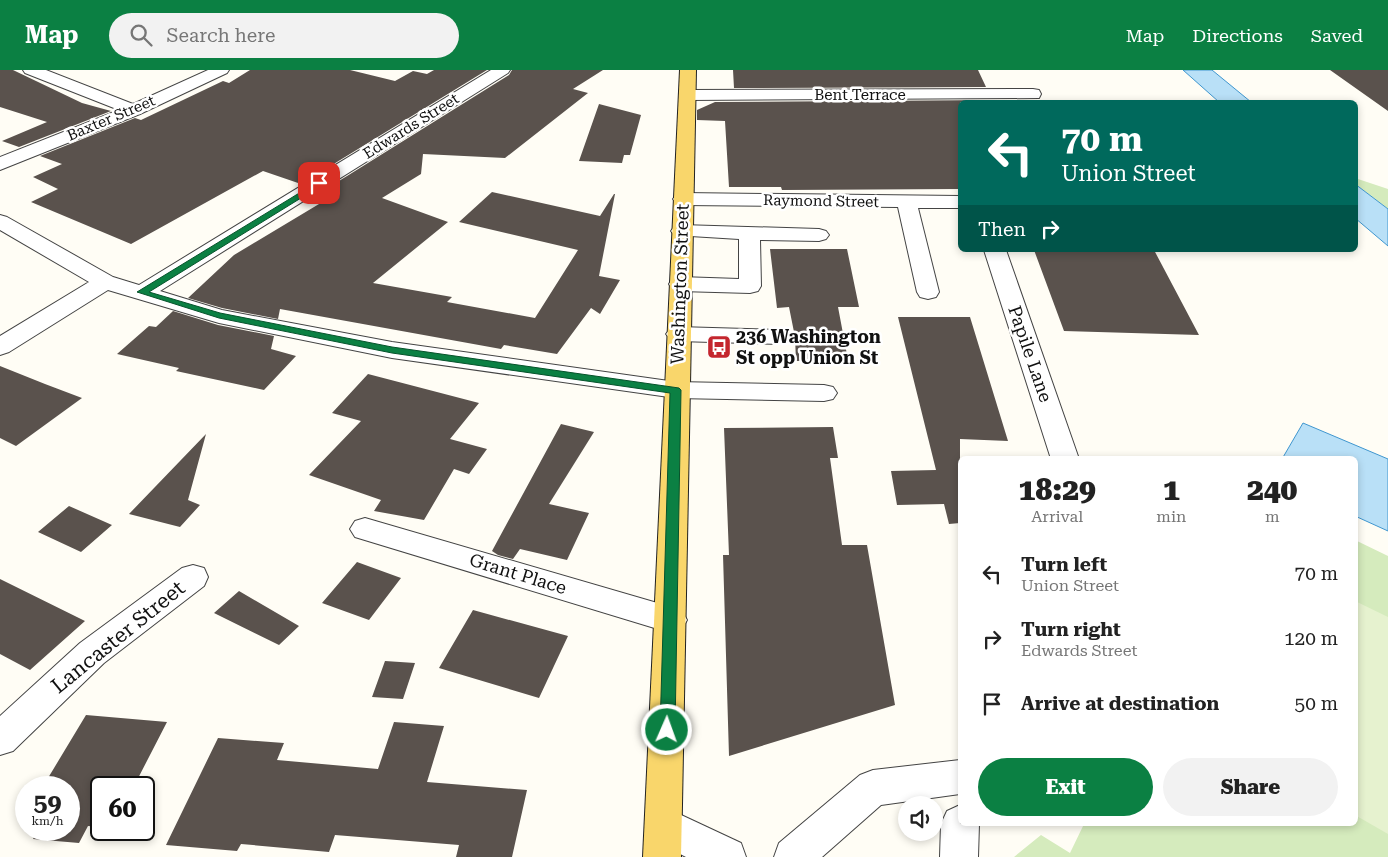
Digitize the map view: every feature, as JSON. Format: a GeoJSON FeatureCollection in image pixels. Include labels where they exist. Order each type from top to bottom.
{"type":"FeatureCollection","features":[{"type":"Feature","properties":{"kind":"main road","name":"Washington Street"},"geometry":{"type":"LineString","coordinates":[[663,842],[681,231],[688,83]]}},
{"type":"Feature","properties":{"kind":"street"},"geometry":{"type":"LineString","coordinates":[[31,70],[134,110]]}},
{"type":"Feature","properties":{"kind":"street","name":"Baxter Street"},"geometry":{"type":"LineString","coordinates":[[0,164],[134,110],[221,70]]}},
{"type":"Feature","properties":{"kind":"street","name":"Edwards Street"},"geometry":{"type":"LineString","coordinates":[[141,292],[502,70]]}},
{"type":"Feature","properties":{"kind":"street","name":"Bent Terrace"},"geometry":{"type":"LineString","coordinates":[[688,83],[1033,94]]}},
{"type":"Feature","properties":{"kind":"street","name":"Raymond Street"},"geometry":{"type":"LineString","coordinates":[[683,199],[958,202]]}},
{"type":"Feature","properties":{"kind":"street"},"geometry":{"type":"LineString","coordinates":[[907,202],[928,292]]}},
{"type":"Feature","properties":{"kind":"street"},"geometry":{"type":"LineString","coordinates":[[0,221],[104,282],[219,316],[392,350],[676,390],[824,393]]}},
{"type":"Feature","properties":{"kind":"street"},"geometry":{"type":"LineString","coordinates":[[681,231],[819,235]]}},
{"type":"Feature","properties":{"kind":"street"},"geometry":{"type":"LineString","coordinates":[[680,284],[750,286],[749,233]]}},
{"type":"Feature","properties":{"kind":"street","name":"Papile Lane"},"geometry":{"type":"LineString","coordinates":[[996,252],[1064,456]]}},
{"type":"Feature","properties":{"kind":"street"},"geometry":{"type":"LineString","coordinates":[[0,347],[104,282]]}},
{"type":"Feature","properties":{"kind":"street"},"geometry":{"type":"LineString","coordinates":[[678,334],[781,336]]}},
{"type":"Feature","properties":{"kind":"street","name":"Grant Place"},"geometry":{"type":"LineString","coordinates":[[365,529],[671,620]]}},
{"type":"Feature","properties":{"kind":"street","name":"Lancaster Street"},"geometry":{"type":"LineString","coordinates":[[0,739],[92,653],[193,577]]}},
{"type":"Feature","properties":{"kind":"street"},"geometry":{"type":"LineString","coordinates":[[792,857],[873,788],[958,777]]}},
{"type":"Feature","properties":{"kind":"street"},"geometry":{"type":"LineString","coordinates":[[960,826],[960,857]]}},
{"type":"Feature","properties":{"kind":"street"},"geometry":{"type":"LineString","coordinates":[[663,842],[727,857]]}},
{"type":"Feature","properties":{"kind":"green space"},"geometry":{"type":"Polygon","coordinates":[[[1358,179],[1388,189],[1388,209],[1358,186],[1358,179]]]}},
{"type":"Feature","properties":{"kind":"green space"},"geometry":{"type":"Polygon","coordinates":[[[1358,541],[1388,556],[1388,857],[1014,857],[1041,835],[1070,853],[1083,826],[1358,826],[1358,541]]]}},
{"type":"Feature","properties":{"kind":"green space"},"geometry":{"type":"Polygon","coordinates":[[[1358,602],[1388,617],[1388,834],[1358,817],[1358,602]]]}},
{"type":"Feature","properties":{"kind":"water"},"geometry":{"type":"Polygon","coordinates":[[[1183,70],[1212,70],[1249,100],[1217,100],[1183,70]]]}},
{"type":"Feature","properties":{"kind":"water"},"geometry":{"type":"Polygon","coordinates":[[[1358,186],[1388,209],[1388,246],[1358,221],[1358,186]]]}},
{"type":"Feature","properties":{"kind":"water"},"geometry":{"type":"Polygon","coordinates":[[[1303,423],[1388,459],[1388,531],[1358,517],[1358,456],[1284,456],[1303,423]]]}},
{"type":"Feature","properties":{"kind":"building"},"geometry":{"type":"Polygon","coordinates":[[[0,70],[13,70],[82,103],[111,111],[19,147],[2,141],[47,122],[0,107],[0,70]]]}},
{"type":"Feature","properties":{"kind":"building"},"geometry":{"type":"Polygon","coordinates":[[[250,70],[350,70],[395,81],[413,71],[427,74],[434,70],[487,70],[301,184],[263,171],[131,244],[31,202],[58,189],[33,177],[62,164],[40,156],[135,118],[141,120],[223,81],[229,83],[250,70]]]}},
{"type":"Feature","properties":{"kind":"building"},"geometry":{"type":"Polygon","coordinates":[[[512,70],[603,70],[573,89],[588,93],[505,158],[423,154],[421,174],[382,198],[448,222],[373,283],[452,297],[447,302],[535,318],[578,250],[459,222],[492,192],[600,216],[615,194],[599,276],[620,280],[600,314],[591,308],[557,354],[504,345],[501,349],[280,309],[278,319],[222,308],[188,298],[234,255],[334,195],[323,191],[509,75],[512,70]]]}},
{"type":"Feature","properties":{"kind":"building"},"geometry":{"type":"Polygon","coordinates":[[[733,70],[978,70],[986,87],[734,88],[733,70]]]}},
{"type":"Feature","properties":{"kind":"building"},"geometry":{"type":"Polygon","coordinates":[[[1330,70],[1388,70],[1388,111],[1330,70]]]}},
{"type":"Feature","properties":{"kind":"building"},"geometry":{"type":"Polygon","coordinates":[[[958,100],[958,189],[782,190],[781,187],[729,187],[725,121],[697,120],[697,110],[715,102],[958,100]]]}},
{"type":"Feature","properties":{"kind":"building"},"geometry":{"type":"Polygon","coordinates":[[[599,104],[641,115],[630,155],[624,155],[622,163],[579,161],[599,104]]]}},
{"type":"Feature","properties":{"kind":"building"},"geometry":{"type":"Polygon","coordinates":[[[770,249],[847,249],[859,307],[838,307],[848,360],[796,361],[795,337],[789,307],[777,308],[770,249]]]}},
{"type":"Feature","properties":{"kind":"building"},"geometry":{"type":"Polygon","coordinates":[[[1035,252],[1155,252],[1199,335],[1064,331],[1035,252]]]}},
{"type":"Feature","properties":{"kind":"building"},"geometry":{"type":"Polygon","coordinates":[[[173,311],[218,325],[274,336],[271,349],[296,356],[264,390],[176,371],[179,368],[117,354],[149,326],[156,327],[173,311]]]}},
{"type":"Feature","properties":{"kind":"building"},"geometry":{"type":"Polygon","coordinates":[[[898,317],[970,317],[1008,441],[960,439],[960,456],[958,456],[958,523],[949,524],[944,504],[897,505],[891,471],[936,470],[898,317]]]}},
{"type":"Feature","properties":{"kind":"building"},"geometry":{"type":"Polygon","coordinates":[[[0,366],[82,398],[16,446],[0,438],[0,366]]]}},
{"type":"Feature","properties":{"kind":"building"},"geometry":{"type":"Polygon","coordinates":[[[368,374],[479,403],[450,439],[487,449],[469,474],[454,469],[424,520],[374,511],[381,500],[309,475],[361,421],[332,413],[368,374]]]}},
{"type":"Feature","properties":{"kind":"building"},"geometry":{"type":"Polygon","coordinates":[[[561,424],[594,432],[549,504],[589,513],[567,560],[520,549],[513,559],[498,555],[492,551],[561,424]]]}},
{"type":"Feature","properties":{"kind":"building"},"geometry":{"type":"Polygon","coordinates":[[[833,427],[838,458],[830,458],[842,545],[867,545],[895,705],[729,756],[723,555],[729,555],[724,428],[833,427]]]}},
{"type":"Feature","properties":{"kind":"building"},"geometry":{"type":"Polygon","coordinates":[[[206,434],[188,500],[200,505],[180,527],[129,514],[206,434]]]}},
{"type":"Feature","properties":{"kind":"building"},"geometry":{"type":"Polygon","coordinates":[[[69,506],[112,525],[81,552],[38,532],[69,506]]]}},
{"type":"Feature","properties":{"kind":"building"},"geometry":{"type":"Polygon","coordinates":[[[357,562],[401,578],[369,620],[322,603],[357,562]]]}},
{"type":"Feature","properties":{"kind":"building"},"geometry":{"type":"Polygon","coordinates":[[[0,579],[85,621],[30,670],[0,654],[0,579]]]}},
{"type":"Feature","properties":{"kind":"building"},"geometry":{"type":"Polygon","coordinates":[[[239,591],[299,626],[279,645],[214,613],[239,591]]]}},
{"type":"Feature","properties":{"kind":"building"},"geometry":{"type":"Polygon","coordinates":[[[473,610],[568,636],[539,698],[439,668],[473,610]]]}},
{"type":"Feature","properties":{"kind":"building"},"geometry":{"type":"Polygon","coordinates":[[[385,661],[415,663],[403,699],[372,697],[385,661]]]}},
{"type":"Feature","properties":{"kind":"building"},"geometry":{"type":"Polygon","coordinates":[[[86,715],[167,722],[139,776],[90,776],[90,826],[88,826],[79,843],[56,841],[80,841],[80,776],[49,776],[86,715]]]}},
{"type":"Feature","properties":{"kind":"building"},"geometry":{"type":"Polygon","coordinates":[[[394,722],[444,726],[427,782],[527,790],[512,857],[456,857],[459,845],[335,835],[329,852],[241,844],[237,851],[166,845],[218,738],[284,743],[277,760],[378,769],[394,722]]]}},
{"type":"Feature","properties":{"kind":"place","name":"236 Washington St opp Union St"},"geometry":{"type":"Point","coordinates":[719,347]}},
{"type":"Feature","properties":{"kind":"route"},"geometry":{"type":"LineString","coordinates":[[319,183],[141,292],[219,316],[392,350],[676,390],[667,730]]}}]}
